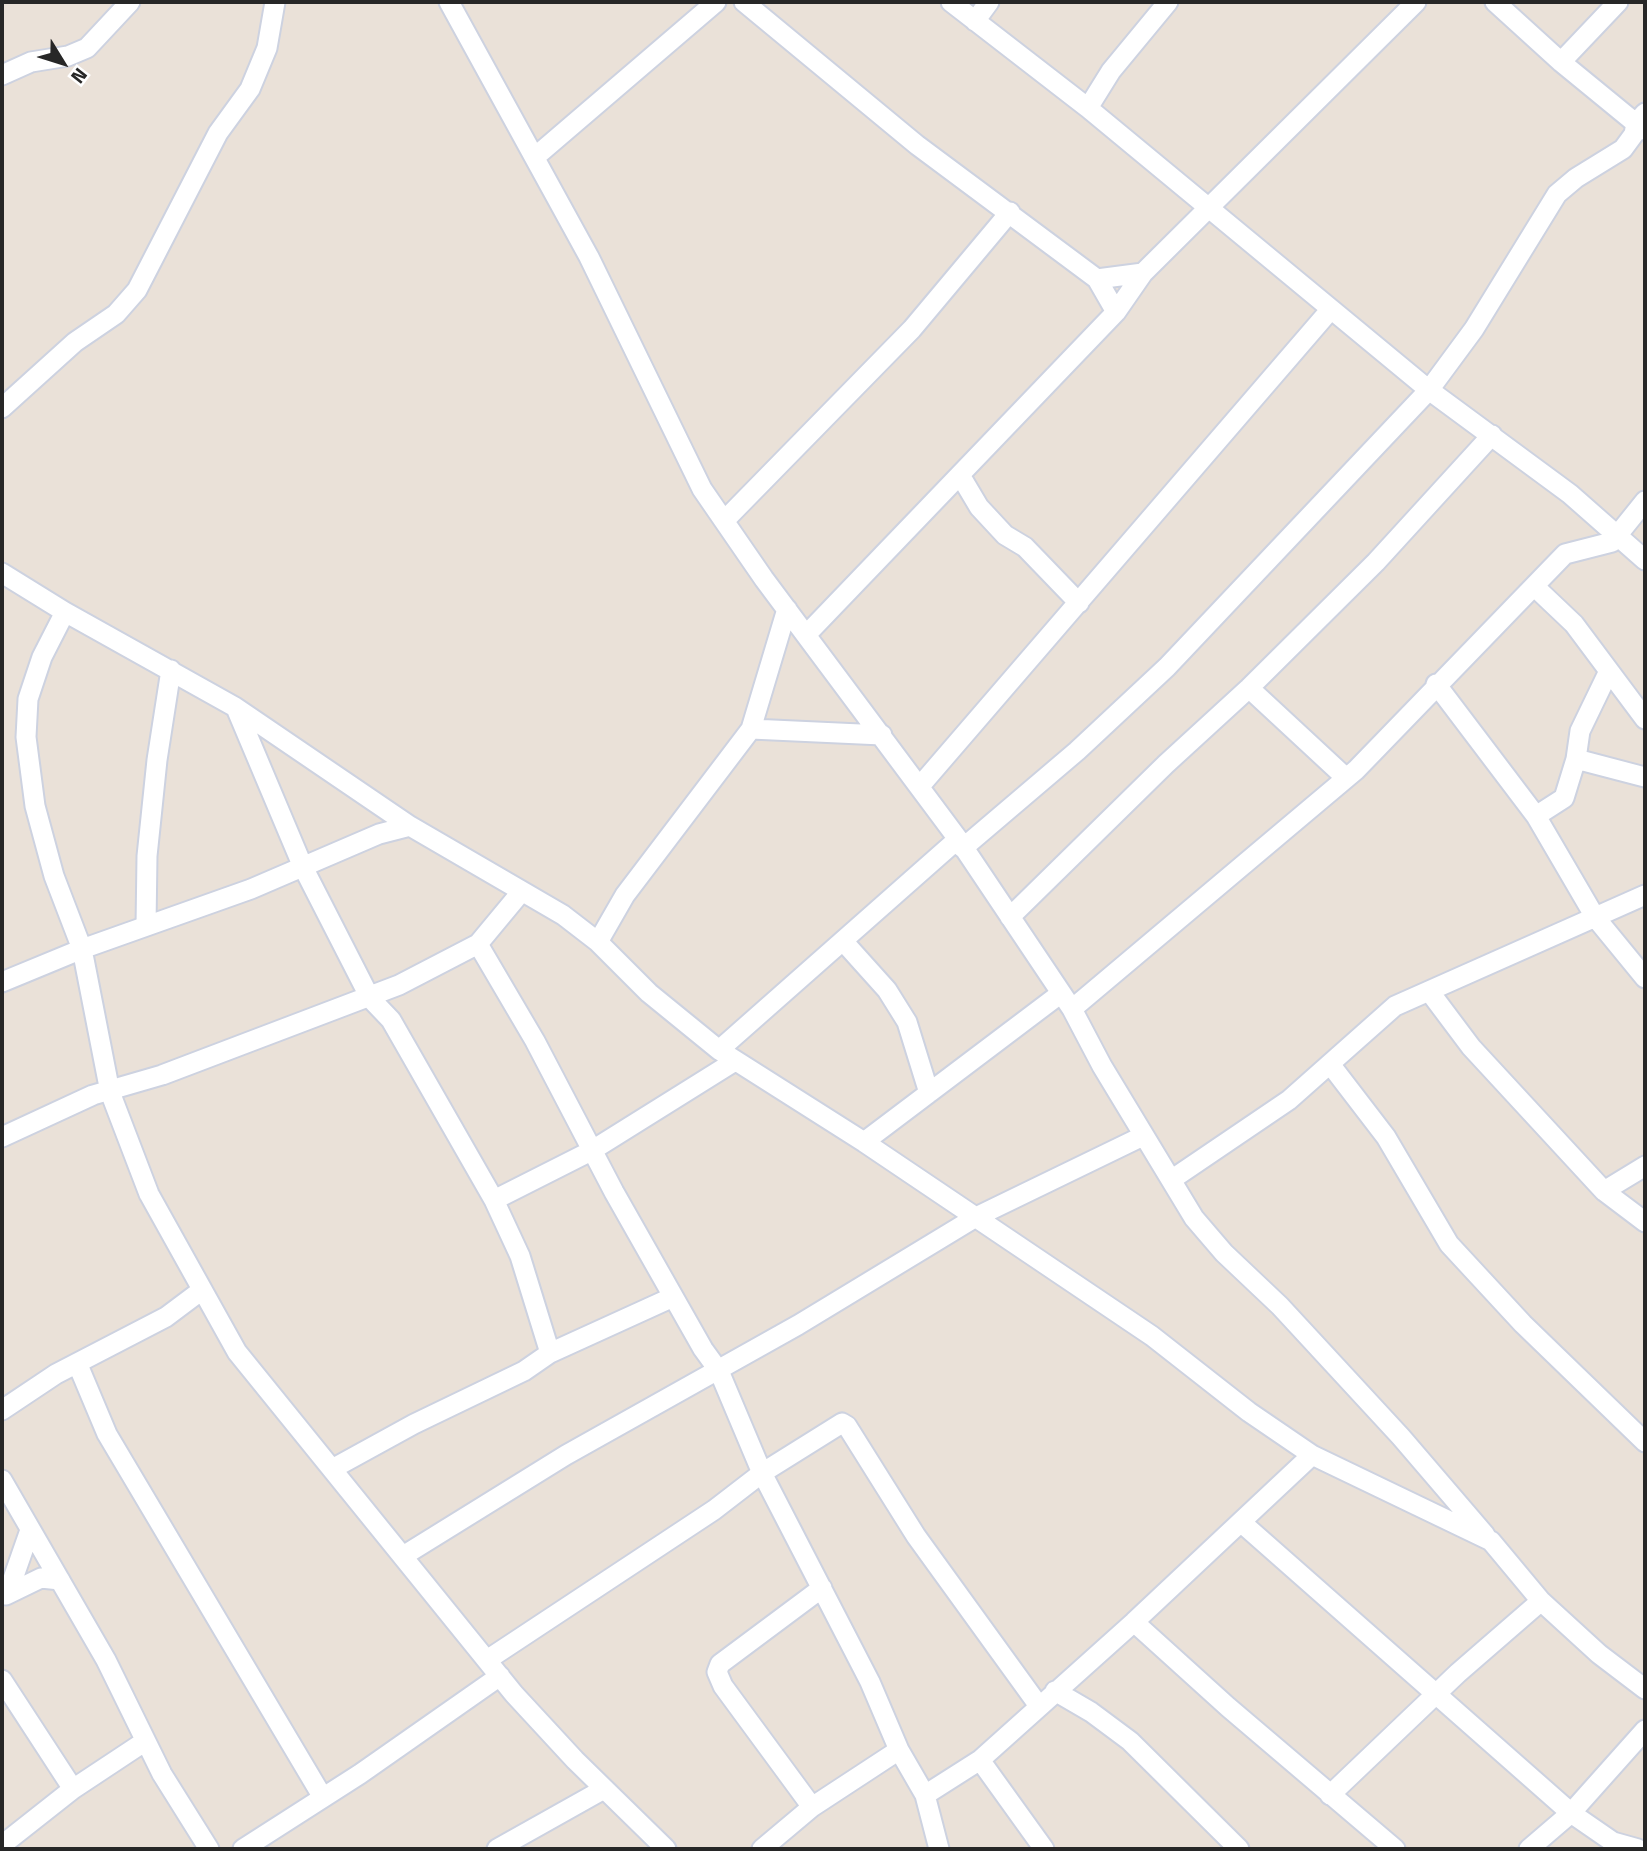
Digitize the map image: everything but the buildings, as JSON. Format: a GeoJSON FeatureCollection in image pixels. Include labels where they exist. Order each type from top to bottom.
{"type":"FeatureCollection","features":[{"type":"Feature","properties":{"kind":"street"},"geometry":{"type":"LineString","coordinates":[[2,75],[31,62],[68,56],[87,48],[130,2]]}},
{"type":"Feature","properties":{"kind":"street"},"geometry":{"type":"LineString","coordinates":[[2,408],[75,342],[116,314],[137,290],[218,132],[250,89],[267,48],[275,2]]}},
{"type":"Feature","properties":{"kind":"street"},"geometry":{"type":"LineString","coordinates":[[449,2],[589,257],[681,451],[723,521],[920,786],[1010,917],[1066,1002],[1194,1218],[1224,1253],[1289,1317],[1491,1541],[1541,1601],[1599,1654],[1645,1689]]}},
{"type":"Feature","properties":{"kind":"street"},"geometry":{"type":"LineString","coordinates":[[535,157],[716,2]]}},
{"type":"Feature","properties":{"kind":"street"},"geometry":{"type":"LineString","coordinates":[[744,2],[917,145],[1097,279],[1116,312]]}},
{"type":"Feature","properties":{"kind":"street"},"geometry":{"type":"LineString","coordinates":[[951,2],[1088,108],[1429,390],[1561,487],[1645,560]]}},
{"type":"Feature","properties":{"kind":"street"},"geometry":{"type":"LineString","coordinates":[[975,21],[989,2]]}},
{"type":"Feature","properties":{"kind":"street"},"geometry":{"type":"LineString","coordinates":[[1088,108],[1111,71],[1168,2]]}},
{"type":"Feature","properties":{"kind":"street"},"geometry":{"type":"LineString","coordinates":[[807,634],[1116,312],[1143,273],[1416,2]]}},
{"type":"Feature","properties":{"kind":"street"},"geometry":{"type":"LineString","coordinates":[[494,1200],[591,1151],[727,1055],[843,941],[1127,707],[1429,390],[1474,329],[1558,194],[1576,178],[1623,149],[1642,122],[1561,62],[1495,2]]}},
{"type":"Feature","properties":{"kind":"street"},"geometry":{"type":"LineString","coordinates":[[1561,62],[1618,2]]}},
{"type":"Feature","properties":{"kind":"street"},"geometry":{"type":"LineString","coordinates":[[723,521],[912,329],[1010,212]]}},
{"type":"Feature","properties":{"kind":"street"},"geometry":{"type":"LineString","coordinates":[[1097,279],[1143,273]]}},
{"type":"Feature","properties":{"kind":"street"},"geometry":{"type":"LineString","coordinates":[[920,786],[1331,309]]}},
{"type":"Feature","properties":{"kind":"street"},"geometry":{"type":"LineString","coordinates":[[1010,917],[1376,562],[1492,435]]}},
{"type":"Feature","properties":{"kind":"street"},"geometry":{"type":"LineString","coordinates":[[960,475],[979,508],[1005,535],[1025,547],[1079,603]]}},
{"type":"Feature","properties":{"kind":"street"},"geometry":{"type":"LineString","coordinates":[[864,1142],[929,1093],[1066,1002],[1234,875],[1380,747],[1436,684],[1565,554],[1612,542],[1645,501]]}},
{"type":"Feature","properties":{"kind":"street"},"geometry":{"type":"LineString","coordinates":[[2,573],[65,612],[235,708],[410,826],[563,915],[598,942],[649,993],[727,1055],[864,1142],[1152,1336],[1220,1391],[1312,1455],[1491,1541]]}},
{"type":"Feature","properties":{"kind":"street"},"geometry":{"type":"LineString","coordinates":[[1535,587],[1574,624],[1645,719]]}},
{"type":"Feature","properties":{"kind":"street"},"geometry":{"type":"LineString","coordinates":[[598,942],[625,895],[751,729],[787,609]]}},
{"type":"Feature","properties":{"kind":"street"},"geometry":{"type":"LineString","coordinates":[[65,612],[42,657],[28,699],[26,737],[35,806],[54,876],[82,949],[110,1092],[149,1194],[237,1352],[500,1676],[604,1788],[666,1849]]}},
{"type":"Feature","properties":{"kind":"street"},"geometry":{"type":"LineString","coordinates":[[146,926],[148,844],[171,670]]}},
{"type":"Feature","properties":{"kind":"street"},"geometry":{"type":"LineString","coordinates":[[1536,816],[1564,798],[1583,724],[1609,671]]}},
{"type":"Feature","properties":{"kind":"street"},"geometry":{"type":"LineString","coordinates":[[1436,684],[1536,816],[1595,917],[1645,978]]}},
{"type":"Feature","properties":{"kind":"street"},"geometry":{"type":"LineString","coordinates":[[1249,688],[1345,777]]}},
{"type":"Feature","properties":{"kind":"street"},"geometry":{"type":"LineString","coordinates":[[235,708],[303,867],[370,998],[391,1020],[494,1200],[520,1256],[550,1353]]}},
{"type":"Feature","properties":{"kind":"street"},"geometry":{"type":"LineString","coordinates":[[751,729],[882,735]]}},
{"type":"Feature","properties":{"kind":"street"},"geometry":{"type":"LineString","coordinates":[[1576,759],[1645,777]]}},
{"type":"Feature","properties":{"kind":"street"},"geometry":{"type":"LineString","coordinates":[[2,982],[82,949],[303,867],[379,834],[410,826]]}},
{"type":"Feature","properties":{"kind":"street"},"geometry":{"type":"LineString","coordinates":[[2,1137],[83,1100],[370,998],[478,944],[522,891]]}},
{"type":"Feature","properties":{"kind":"street"},"geometry":{"type":"LineString","coordinates":[[1171,1180],[1289,1100],[1395,1006],[1645,895]]}},
{"type":"Feature","properties":{"kind":"street"},"geometry":{"type":"LineString","coordinates":[[843,941],[887,990],[907,1022],[929,1093]]}},
{"type":"Feature","properties":{"kind":"street"},"geometry":{"type":"LineString","coordinates":[[478,944],[535,1041],[591,1151],[673,1297],[719,1371],[762,1473],[870,1682],[899,1749],[925,1796],[939,1849]]}},
{"type":"Feature","properties":{"kind":"street"},"geometry":{"type":"LineString","coordinates":[[1429,991],[1471,1047],[1604,1191],[1645,1222]]}},
{"type":"Feature","properties":{"kind":"street"},"geometry":{"type":"LineString","coordinates":[[1329,1064],[1385,1137],[1449,1244],[1523,1324],[1645,1442]]}},
{"type":"Feature","properties":{"kind":"street"},"geometry":{"type":"LineString","coordinates":[[403,1556],[566,1455],[719,1371],[976,1217],[1143,1136]]}},
{"type":"Feature","properties":{"kind":"street"},"geometry":{"type":"LineString","coordinates":[[1604,1191],[1645,1166]]}},
{"type":"Feature","properties":{"kind":"street"},"geometry":{"type":"LineString","coordinates":[[2,1410],[56,1374],[78,1365],[166,1317],[202,1290]]}},
{"type":"Feature","properties":{"kind":"street"},"geometry":{"type":"LineString","coordinates":[[332,1469],[414,1424],[524,1371],[550,1353],[673,1297]]}},
{"type":"Feature","properties":{"kind":"street"},"geometry":{"type":"LineString","coordinates":[[78,1365],[107,1434],[322,1796]]}},
{"type":"Feature","properties":{"kind":"street"},"geometry":{"type":"LineString","coordinates":[[487,1660],[714,1510],[762,1473],[838,1423],[847,1426],[916,1536],[1039,1706]]}},
{"type":"Feature","properties":{"kind":"street"},"geometry":{"type":"LineString","coordinates":[[925,1796],[980,1760],[1135,1622],[1312,1455]]}},
{"type":"Feature","properties":{"kind":"street"},"geometry":{"type":"LineString","coordinates":[[2,1480],[19,1506],[29,1533],[60,1580],[106,1660],[144,1742],[209,1849]]}},
{"type":"Feature","properties":{"kind":"street"},"geometry":{"type":"LineString","coordinates":[[1242,1523],[1570,1813],[1613,1842],[1638,1849]]}},
{"type":"Feature","properties":{"kind":"street"},"geometry":{"type":"LineString","coordinates":[[5,1595],[29,1533]]}},
{"type":"Feature","properties":{"kind":"street"},"geometry":{"type":"LineString","coordinates":[[5,1595],[41,1578],[60,1580]]}},
{"type":"Feature","properties":{"kind":"street"},"geometry":{"type":"LineString","coordinates":[[812,1807],[723,1686],[717,1672],[720,1664],[822,1588]]}},
{"type":"Feature","properties":{"kind":"street"},"geometry":{"type":"LineString","coordinates":[[1330,1795],[1438,1696],[1458,1673],[1541,1601]]}},
{"type":"Feature","properties":{"kind":"street"},"geometry":{"type":"LineString","coordinates":[[1135,1622],[1390,1848]]}},
{"type":"Feature","properties":{"kind":"street"},"geometry":{"type":"LineString","coordinates":[[243,1849],[360,1774],[500,1676]]}},
{"type":"Feature","properties":{"kind":"street"},"geometry":{"type":"LineString","coordinates":[[2,1680],[73,1789]]}},
{"type":"Feature","properties":{"kind":"street"},"geometry":{"type":"LineString","coordinates":[[1055,1691],[1091,1712],[1130,1741],[1239,1849]]}},
{"type":"Feature","properties":{"kind":"street"},"geometry":{"type":"LineString","coordinates":[[1529,1849],[1570,1813],[1645,1730]]}},
{"type":"Feature","properties":{"kind":"street"},"geometry":{"type":"LineString","coordinates":[[2,1845],[73,1789],[144,1742]]}},
{"type":"Feature","properties":{"kind":"street"},"geometry":{"type":"LineString","coordinates":[[762,1849],[812,1807],[899,1749]]}},
{"type":"Feature","properties":{"kind":"street"},"geometry":{"type":"LineString","coordinates":[[980,1760],[1044,1849]]}},
{"type":"Feature","properties":{"kind":"street"},"geometry":{"type":"LineString","coordinates":[[497,1849],[604,1788]]}}]}
